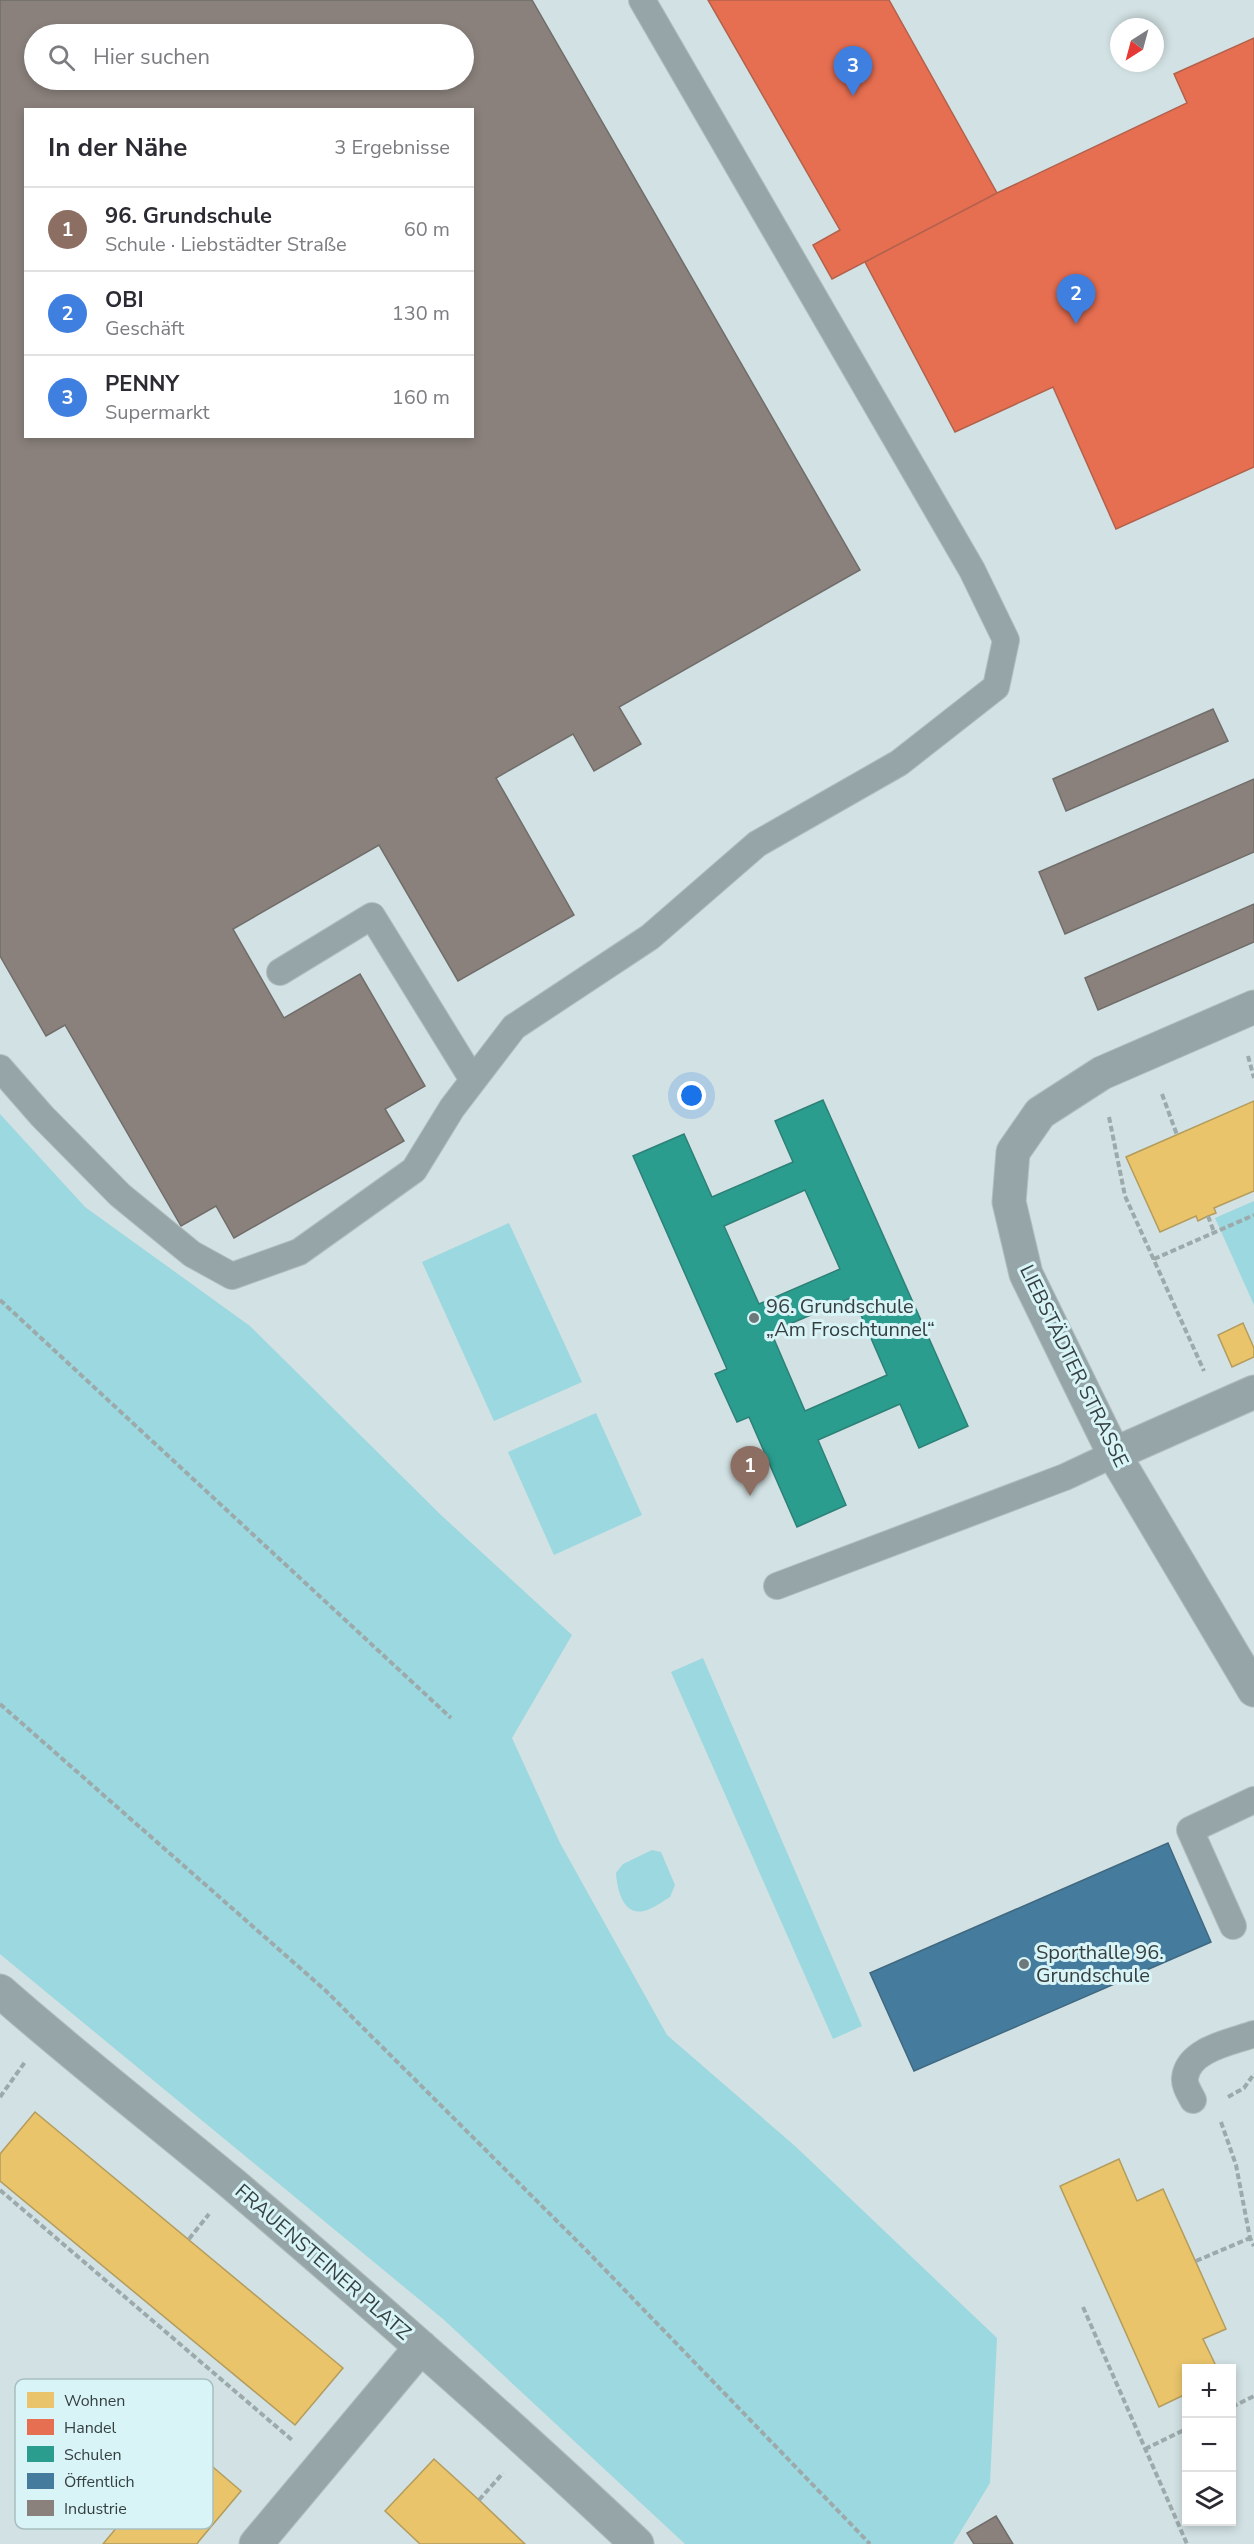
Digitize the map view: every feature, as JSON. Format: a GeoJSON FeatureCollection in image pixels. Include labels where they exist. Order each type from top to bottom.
{"type":"FeatureCollection","features":[{"type":"Feature","properties":{"kind":"street","name":"LIEBSTÄDTER STRASSE"},"geometry":{"type":"LineString","coordinates":[[1254,1007],[1102,1073],[1040,1113],[1013,1152],[1009,1202],[1026,1274],[1114,1454],[1254,1690]]}},
{"type":"Feature","properties":{"kind":"street"},"geometry":{"type":"LineString","coordinates":[[1114,1454],[1254,1392]]}},
{"type":"Feature","properties":{"kind":"street","name":"FRAUENSTEINER PLATZ"},"geometry":{"type":"LineString","coordinates":[[0,1991],[46,2032],[233,2184],[421,2347],[529,2443],[637,2544]]}},
{"type":"Feature","properties":{"kind":"street"},"geometry":{"type":"LineString","coordinates":[[256,2544],[421,2347]]}},
{"type":"Feature","properties":{"kind":"lane"},"geometry":{"type":"LineString","coordinates":[[0,1068],[42,1116],[120,1196],[192,1254],[232,1276],[298,1252],[414,1170],[452,1108],[514,1027],[650,937],[757,844],[899,763],[996,687],[1006,640],[972,570],[642,0]]}},
{"type":"Feature","properties":{"kind":"lane"},"geometry":{"type":"LineString","coordinates":[[280,972],[372,916],[473,1080]]}},
{"type":"Feature","properties":{"kind":"lane"},"geometry":{"type":"LineString","coordinates":[[777,1586],[1065,1477],[1114,1454]]}},
{"type":"Feature","properties":{"kind":"lane"},"geometry":{"type":"LineString","coordinates":[[1233,1926],[1190,1830],[1254,1800]]}},
{"type":"Feature","properties":{"kind":"lane"},"geometry":{"type":"LineString","coordinates":[[1193,2100],[1185,2080],[1189,2065],[1204,2052],[1254,2034]]}},
{"type":"Feature","properties":{"kind":"path"},"geometry":{"type":"LineString","coordinates":[[1248,1056],[1254,1078]]}},
{"type":"Feature","properties":{"kind":"path"},"geometry":{"type":"LineString","coordinates":[[1162,1094],[1177,1135]]}},
{"type":"Feature","properties":{"kind":"path"},"geometry":{"type":"LineString","coordinates":[[1109,1117],[1125,1196],[1220,1407]]}},
{"type":"Feature","properties":{"kind":"path"},"geometry":{"type":"LineString","coordinates":[[1154,1259],[1254,1215]]}},
{"type":"Feature","properties":{"kind":"path"},"geometry":{"type":"LineString","coordinates":[[1208,1216],[1214,1232]]}},
{"type":"Feature","properties":{"kind":"path"},"geometry":{"type":"LineString","coordinates":[[0,1300],[451,1718]]}},
{"type":"Feature","properties":{"kind":"path"},"geometry":{"type":"LineString","coordinates":[[0,1704],[325,1990],[586,2250],[870,2544]]}},
{"type":"Feature","properties":{"kind":"path"},"geometry":{"type":"LineString","coordinates":[[1224,2099],[1245,2088],[1254,2074]]}},
{"type":"Feature","properties":{"kind":"path"},"geometry":{"type":"LineString","coordinates":[[1218,2114],[1236,2165],[1250,2238],[1254,2246]]}},
{"type":"Feature","properties":{"kind":"path"},"geometry":{"type":"LineString","coordinates":[[0,2190],[322,2465]]}},
{"type":"Feature","properties":{"kind":"path"},"geometry":{"type":"LineString","coordinates":[[1196,2261],[1250,2238]]}},
{"type":"Feature","properties":{"kind":"path"},"geometry":{"type":"LineString","coordinates":[[1083,2307],[1187,2544]]}},
{"type":"Feature","properties":{"kind":"path"},"geometry":{"type":"LineString","coordinates":[[1236,2405],[1254,2396]]}},
{"type":"Feature","properties":{"kind":"path"},"geometry":{"type":"LineString","coordinates":[[1145,2449],[1182,2431]]}},
{"type":"Feature","properties":{"kind":"shaded area"},"geometry":{"type":"Polygon","coordinates":[[[0,1114],[85,1207],[250,1326],[442,1516],[572,1635],[512,1738],[560,1843],[667,2035],[795,2146],[997,2338],[990,2483],[953,2544],[685,2544],[443,2319],[0,1954],[0,1114]]]}},
{"type":"Feature","properties":{"kind":"shaded area"},"geometry":{"type":"Polygon","coordinates":[[[1254,1201],[1254,1305],[1215,1218],[1254,1201]]]}},
{"type":"Feature","properties":{"kind":"shaded area"},"geometry":{"type":"Polygon","coordinates":[[[509,1223],[582,1382],[494,1421],[422,1262],[509,1223]]]}},
{"type":"Feature","properties":{"kind":"shaded area"},"geometry":{"type":"Polygon","coordinates":[[[596,1413],[642,1515],[554,1555],[508,1452],[596,1413]]]}},
{"type":"Feature","properties":{"kind":"shaded area"},"geometry":{"type":"Polygon","coordinates":[[[703,1658],[862,2026],[833,2039],[671,1672],[703,1658]]]}},
{"type":"Feature","properties":{"kind":"shaded area"},"geometry":{"type":"Polygon","coordinates":[[[652,1850],[661,1852],[675,1885],[670,1897],[651,1909],[637,1911],[631,1909],[622,1900],[616,1873],[623,1864],[652,1850]]]}},
{"type":"Feature","properties":{"kind":"building: Wohnen"},"geometry":{"type":"Polygon","coordinates":[[[1254,1101],[1254,1191],[1214,1208],[1216,1213],[1198,1221],[1196,1216],[1160,1232],[1126,1157],[1254,1101]]]}},
{"type":"Feature","properties":{"kind":"building: Wohnen"},"geometry":{"type":"Polygon","coordinates":[[[1243,1323],[1254,1348],[1254,1357],[1232,1367],[1218,1335],[1243,1323]]]}},
{"type":"Feature","properties":{"kind":"building: Wohnen"},"geometry":{"type":"Polygon","coordinates":[[[35,2112],[343,2368],[295,2425],[0,2181],[0,2154],[35,2112]]]}},
{"type":"Feature","properties":{"kind":"building: Wohnen"},"geometry":{"type":"Polygon","coordinates":[[[1119,2159],[1137,2201],[1163,2189],[1226,2329],[1203,2339],[1215,2364],[1182,2364],[1182,2396],[1159,2407],[1060,2186],[1119,2159]]]}},
{"type":"Feature","properties":{"kind":"building: Wohnen"},"geometry":{"type":"Polygon","coordinates":[[[434,2459],[525,2544],[420,2544],[385,2511],[434,2459]]]}},
{"type":"Feature","properties":{"kind":"building: Wohnen"},"geometry":{"type":"Polygon","coordinates":[[[213,2467],[241,2491],[213,2525],[213,2467]]]}},
{"type":"Feature","properties":{"kind":"building: Wohnen"},"geometry":{"type":"Polygon","coordinates":[[[115,2529],[209,2529],[197,2544],[103,2544],[115,2529]]]}},
{"type":"Feature","properties":{"kind":"building: Handel"},"geometry":{"type":"Polygon","coordinates":[[[708,0],[889,0],[997,193],[832,279],[813,245],[840,230],[708,0]]]}},
{"type":"Feature","properties":{"kind":"building: Handel"},"geometry":{"type":"Polygon","coordinates":[[[1254,38],[1254,467],[1116,529],[1053,387],[955,432],[865,262],[997,193],[1187,103],[1174,74],[1254,38]]]}},
{"type":"Feature","properties":{"kind":"building: Schulen","name":"96. Grundschule „Am Froschtunnel“"},"geometry":{"type":"Polygon","coordinates":[[[823,1100],[968,1426],[919,1448],[900,1404],[818,1440],[846,1505],[797,1527],[749,1417],[737,1422],[715,1374],[727,1369],[633,1156],[684,1134],[712,1197],[793,1162],[775,1121],[823,1100]],[[805,1190],[724,1226],[759,1304],[840,1269],[805,1190]],[[853,1297],[771,1332],[805,1411],[887,1375],[853,1297]]]}},
{"type":"Feature","properties":{"kind":"building: Öffentlich","name":"Sporthalle 96. Grundschule"},"geometry":{"type":"Polygon","coordinates":[[[1168,1843],[1211,1942],[914,2071],[870,1973],[1168,1843]]]}},
{"type":"Feature","properties":{"kind":"building: Industrie"},"geometry":{"type":"Polygon","coordinates":[[[0,0],[532,0],[860,570],[619,707],[641,744],[594,771],[573,734],[496,778],[574,915],[458,981],[379,845],[233,929],[284,1018],[360,974],[425,1086],[385,1109],[404,1141],[234,1238],[216,1206],[181,1226],[65,1025],[46,1036],[0,956],[0,0]]]}},
{"type":"Feature","properties":{"kind":"building: Industrie"},"geometry":{"type":"Polygon","coordinates":[[[1213,709],[1228,741],[1066,811],[1053,779],[1213,709]]]}},
{"type":"Feature","properties":{"kind":"building: Industrie"},"geometry":{"type":"Polygon","coordinates":[[[1254,779],[1254,852],[1065,934],[1039,872],[1254,779]]]}},
{"type":"Feature","properties":{"kind":"building: Industrie"},"geometry":{"type":"Polygon","coordinates":[[[1254,904],[1254,942],[1098,1010],[1085,978],[1254,904]]]}},
{"type":"Feature","properties":{"kind":"building: Industrie"},"geometry":{"type":"Polygon","coordinates":[[[996,2516],[1013,2544],[974,2544],[967,2533],[996,2516]]]}},
{"type":"Feature","properties":{"kind":"place","name":"PENNY"},"geometry":{"type":"Point","coordinates":[853,96]}},
{"type":"Feature","properties":{"kind":"place","name":"OBI"},"geometry":{"type":"Point","coordinates":[1076,324]}},
{"type":"Feature","properties":{"kind":"place","name":"96. Grundschule „Am Froschtunnel“"},"geometry":{"type":"Point","coordinates":[754,1318]}},
{"type":"Feature","properties":{"kind":"place","name":"96. Grundschule"},"geometry":{"type":"Point","coordinates":[750,1496]}},
{"type":"Feature","properties":{"kind":"place","name":"Sporthalle 96. Grundschule"},"geometry":{"type":"Point","coordinates":[1024,1964]}}]}
